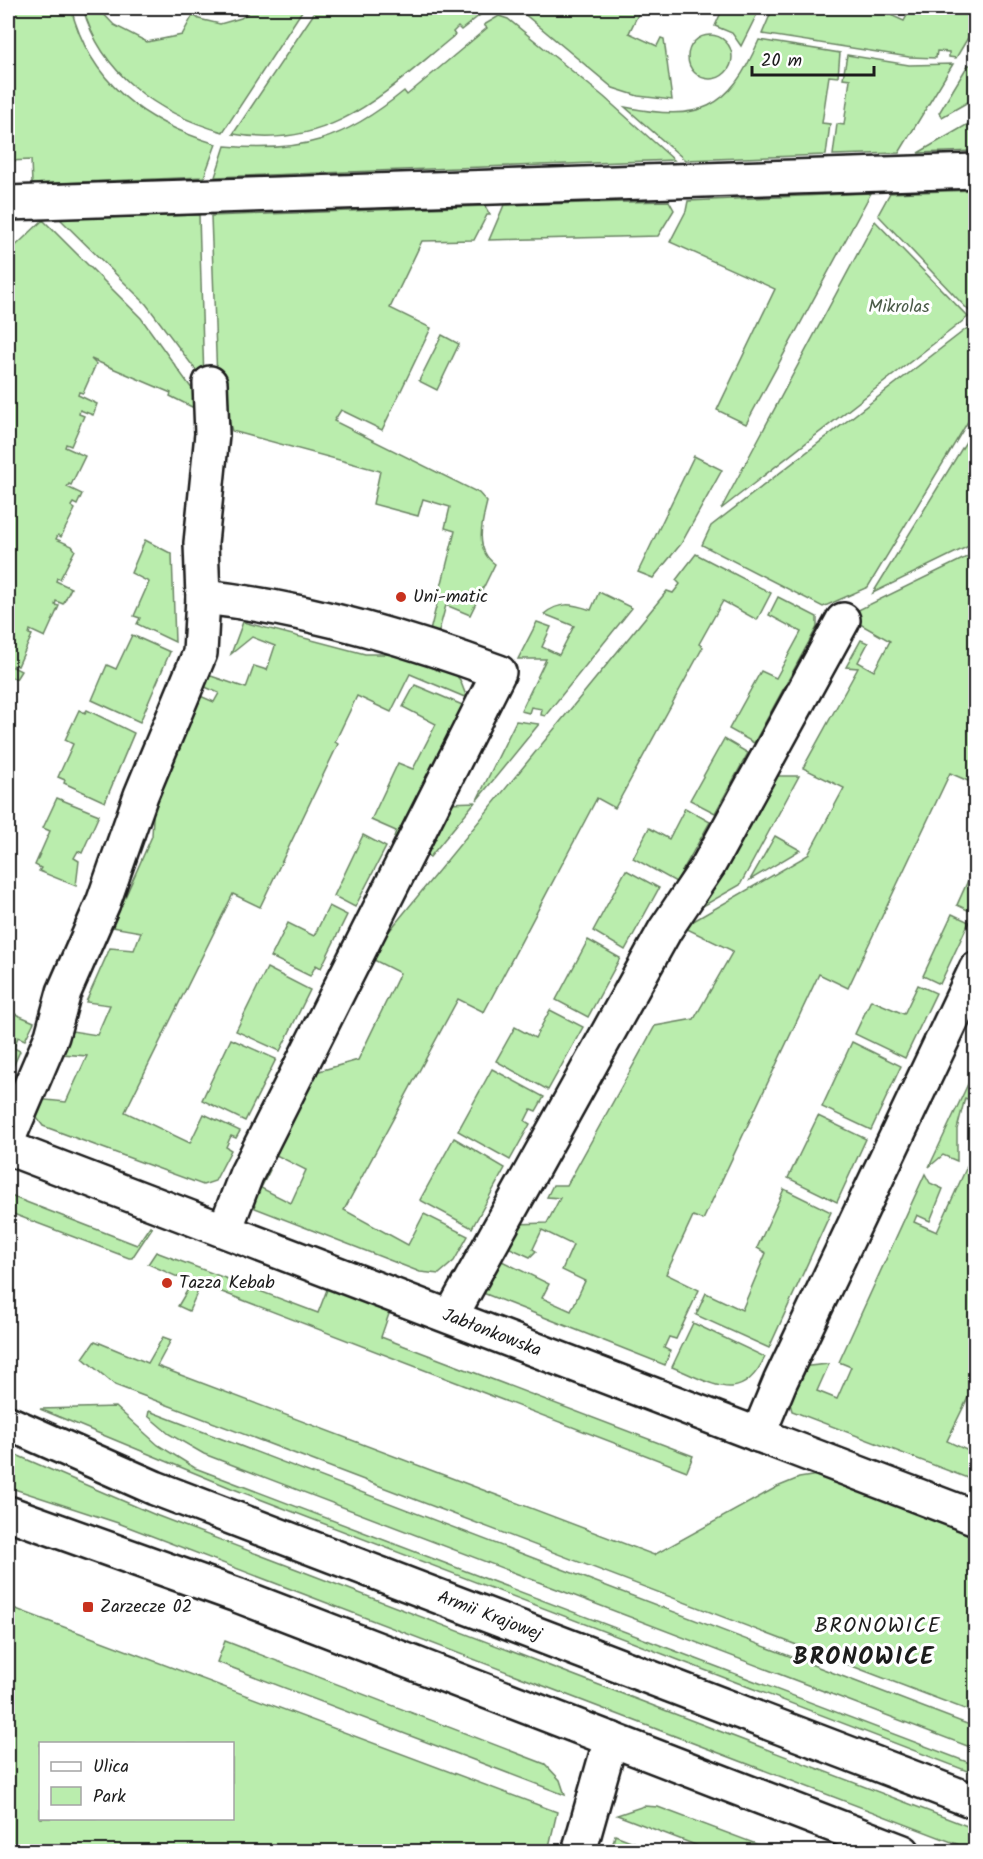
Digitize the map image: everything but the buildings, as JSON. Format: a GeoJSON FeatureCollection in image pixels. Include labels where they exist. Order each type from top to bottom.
{"type":"FeatureCollection","features":[{"type":"Feature","properties":{"kind":"street"},"geometry":{"type":"LineString","coordinates":[[8,203],[975,171]]}},
{"type":"Feature","properties":{"kind":"street"},"geometry":{"type":"LineString","coordinates":[[8,1139],[52,1036],[64,992],[103,903],[141,795],[196,666],[203,639],[201,543],[212,434],[210,383]]}},
{"type":"Feature","properties":{"kind":"street"},"geometry":{"type":"LineString","coordinates":[[203,597],[251,602],[308,616],[448,654],[499,672],[246,1175],[225,1230]]}},
{"type":"Feature","properties":{"kind":"street"},"geometry":{"type":"LineString","coordinates":[[451,1316],[665,930],[708,866],[843,620]]}},
{"type":"Feature","properties":{"kind":"street"},"geometry":{"type":"LineString","coordinates":[[758,1435],[785,1372],[975,969]]}},
{"type":"Feature","properties":{"kind":"street","name":"Jabłonkowska"},"geometry":{"type":"LineString","coordinates":[[8,1148],[975,1518]]}},
{"type":"Feature","properties":{"kind":"street","name":"Armii Krajowej"},"geometry":{"type":"LineString","coordinates":[[8,1423],[166,1492],[975,1802]]}},
{"type":"Feature","properties":{"kind":"street"},"geometry":{"type":"LineString","coordinates":[[8,1513],[185,1576],[903,1851]]}},
{"type":"Feature","properties":{"kind":"street"},"geometry":{"type":"LineString","coordinates":[[579,1851],[611,1739]]}},
{"type":"Feature","properties":{"kind":"green space"},"geometry":{"type":"Polygon","coordinates":[[[8,8],[71,8],[92,58],[106,78],[124,96],[143,111],[166,124],[216,144],[204,177],[32,184],[31,160],[8,161],[8,8]]]}},
{"type":"Feature","properties":{"kind":"green space"},"geometry":{"type":"Polygon","coordinates":[[[83,8],[98,8],[114,25],[147,42],[182,35],[193,15],[199,19],[220,24],[241,18],[254,8],[304,8],[223,132],[176,114],[135,88],[103,53],[83,8]]]}},
{"type":"Feature","properties":{"kind":"green space"},"geometry":{"type":"Polygon","coordinates":[[[315,8],[484,8],[480,15],[461,30],[458,27],[453,32],[455,35],[405,77],[354,113],[328,126],[299,134],[268,137],[233,134],[313,15],[315,8]]]}},
{"type":"Feature","properties":{"kind":"green space"},"geometry":{"type":"Polygon","coordinates":[[[520,8],[641,8],[629,33],[657,46],[661,38],[664,39],[672,100],[638,96],[613,88],[520,8]]]}},
{"type":"Feature","properties":{"kind":"green space"},"geometry":{"type":"Polygon","coordinates":[[[723,8],[760,8],[741,46],[732,33],[715,26],[723,8]]]}},
{"type":"Feature","properties":{"kind":"green space"},"geometry":{"type":"Polygon","coordinates":[[[773,8],[875,8],[904,21],[911,8],[975,8],[975,26],[956,58],[949,57],[949,52],[937,51],[936,58],[909,57],[762,34],[773,8]]]}},
{"type":"Feature","properties":{"kind":"green space"},"geometry":{"type":"Polygon","coordinates":[[[499,16],[508,19],[604,97],[674,160],[215,177],[225,146],[252,148],[300,145],[341,132],[362,121],[404,91],[407,95],[487,28],[484,25],[499,16]]]}},
{"type":"Feature","properties":{"kind":"green space"},"geometry":{"type":"Polygon","coordinates":[[[710,35],[719,36],[726,41],[731,48],[731,66],[726,73],[719,78],[710,79],[701,78],[694,73],[689,66],[688,57],[689,48],[694,41],[701,36],[710,35]]]}},
{"type":"Feature","properties":{"kind":"green space"},"geometry":{"type":"Polygon","coordinates":[[[759,40],[840,53],[838,77],[829,76],[822,123],[830,124],[826,155],[685,160],[625,107],[673,113],[708,106],[736,83],[759,40]]]}},
{"type":"Feature","properties":{"kind":"green space"},"geometry":{"type":"Polygon","coordinates":[[[847,55],[909,65],[953,64],[899,153],[833,155],[837,124],[844,125],[850,79],[843,78],[847,55]]]}},
{"type":"Feature","properties":{"kind":"green space"},"geometry":{"type":"Polygon","coordinates":[[[968,65],[975,65],[975,98],[942,117],[939,113],[968,65]]]}},
{"type":"Feature","properties":{"kind":"green space"},"geometry":{"type":"Polygon","coordinates":[[[975,120],[975,151],[918,153],[975,120]]]}},
{"type":"Feature","properties":{"kind":"green space"},"geometry":{"type":"Polygon","coordinates":[[[975,190],[976,311],[972,314],[878,215],[890,193],[975,190]]]}},
{"type":"Feature","properties":{"kind":"green space"},"geometry":{"type":"Polygon","coordinates":[[[871,193],[746,424],[717,410],[775,289],[670,242],[686,211],[688,201],[871,193]]]}},
{"type":"Feature","properties":{"kind":"green space"},"geometry":{"type":"Polygon","coordinates":[[[669,201],[674,210],[658,236],[489,240],[504,205],[669,201]]]}},
{"type":"Feature","properties":{"kind":"green space"},"geometry":{"type":"Polygon","coordinates":[[[485,206],[490,215],[487,215],[474,240],[422,241],[390,308],[431,328],[382,430],[341,410],[334,421],[479,493],[487,502],[481,535],[482,544],[488,558],[495,564],[470,615],[446,605],[437,638],[429,635],[455,531],[445,528],[450,507],[423,499],[418,516],[373,504],[380,471],[232,431],[217,380],[211,216],[485,206]]]}},
{"type":"Feature","properties":{"kind":"green space"},"geometry":{"type":"Polygon","coordinates":[[[199,215],[204,381],[146,304],[60,219],[199,215]]]}},
{"type":"Feature","properties":{"kind":"green space"},"geometry":{"type":"Polygon","coordinates":[[[43,220],[141,318],[200,400],[200,411],[170,396],[171,393],[91,359],[96,364],[83,393],[79,392],[78,395],[97,404],[93,415],[80,410],[79,414],[84,416],[71,446],[66,444],[65,447],[85,456],[71,485],[67,487],[82,494],[77,505],[73,503],[71,506],[75,509],[61,537],[58,535],[56,539],[72,546],[75,550],[60,579],[57,578],[56,581],[71,588],[63,604],[56,601],[55,605],[59,606],[45,637],[30,630],[29,634],[32,635],[18,666],[13,667],[21,671],[16,679],[8,676],[8,253],[43,220]]]}},
{"type":"Feature","properties":{"kind":"green space","name":"Mikrolas"},"geometry":{"type":"Polygon","coordinates":[[[875,221],[968,317],[721,509],[875,221]]]}},
{"type":"Feature","properties":{"kind":"green space"},"geometry":{"type":"Polygon","coordinates":[[[974,323],[975,410],[868,587],[823,607],[702,545],[711,526],[974,323]]]}},
{"type":"Feature","properties":{"kind":"green space"},"geometry":{"type":"Polygon","coordinates":[[[442,335],[459,344],[437,390],[419,381],[442,335]]]}},
{"type":"Feature","properties":{"kind":"green space"},"geometry":{"type":"Polygon","coordinates":[[[975,427],[975,543],[873,593],[975,427]]]}},
{"type":"Feature","properties":{"kind":"green space"},"geometry":{"type":"Polygon","coordinates":[[[694,456],[722,470],[681,544],[653,578],[638,572],[694,456]]]}},
{"type":"Feature","properties":{"kind":"green space"},"geometry":{"type":"Polygon","coordinates":[[[145,540],[172,554],[175,642],[137,624],[140,618],[134,616],[149,582],[131,573],[145,540]]]}},
{"type":"Feature","properties":{"kind":"green space"},"geometry":{"type":"Polygon","coordinates":[[[975,553],[975,784],[950,773],[848,988],[819,974],[703,1220],[693,1216],[666,1274],[699,1290],[676,1339],[669,1337],[664,1348],[670,1351],[665,1365],[483,1293],[494,1263],[502,1261],[549,1284],[542,1298],[571,1311],[585,1281],[562,1270],[573,1245],[542,1230],[533,1249],[536,1251],[530,1257],[510,1248],[507,1239],[516,1224],[547,1223],[560,1198],[547,1197],[553,1185],[567,1185],[655,1026],[694,1019],[733,951],[683,927],[808,855],[844,788],[803,768],[858,668],[846,667],[861,640],[868,643],[858,662],[874,671],[890,641],[846,616],[975,553]]]}},
{"type":"Feature","properties":{"kind":"green space"},"geometry":{"type":"Polygon","coordinates":[[[696,554],[771,593],[757,620],[723,601],[699,644],[703,647],[615,808],[597,798],[484,1012],[458,999],[344,1210],[408,1245],[424,1214],[468,1236],[454,1261],[439,1274],[420,1272],[255,1208],[253,1197],[263,1166],[270,1170],[261,1188],[291,1203],[306,1170],[270,1152],[309,1074],[358,1060],[400,973],[368,957],[667,591],[673,593],[680,584],[676,580],[696,554]]]}},
{"type":"Feature","properties":{"kind":"green space"},"geometry":{"type":"Polygon","coordinates":[[[599,592],[632,608],[545,716],[541,715],[542,709],[531,707],[529,713],[521,711],[546,659],[518,659],[537,622],[551,627],[542,647],[559,655],[574,626],[544,614],[561,605],[578,606],[591,610],[599,592]]]}},
{"type":"Feature","properties":{"kind":"green space"},"geometry":{"type":"Polygon","coordinates":[[[778,597],[817,617],[817,627],[754,743],[729,729],[761,671],[776,678],[801,632],[769,615],[778,597]]]}},
{"type":"Feature","properties":{"kind":"green space"},"geometry":{"type":"Polygon","coordinates":[[[243,622],[365,654],[396,654],[451,669],[460,680],[467,698],[410,674],[391,712],[357,696],[335,742],[338,744],[260,907],[233,894],[125,1112],[190,1143],[204,1114],[240,1131],[236,1138],[231,1136],[226,1147],[231,1150],[215,1181],[203,1185],[43,1126],[31,1110],[36,1099],[66,1102],[87,1056],[62,1054],[72,1031],[97,1035],[110,1005],[86,1002],[110,948],[134,950],[141,932],[112,927],[152,836],[154,800],[198,695],[214,702],[219,693],[203,686],[208,675],[246,688],[254,666],[267,670],[275,646],[252,637],[231,654],[243,622]]]}},
{"type":"Feature","properties":{"kind":"green space"},"geometry":{"type":"Polygon","coordinates":[[[132,635],[170,652],[140,722],[92,700],[107,665],[116,669],[132,635]]]}},
{"type":"Feature","properties":{"kind":"green space"},"geometry":{"type":"Polygon","coordinates":[[[415,685],[467,707],[401,841],[394,837],[396,831],[371,820],[398,763],[413,769],[436,724],[403,707],[415,685]]]}},
{"type":"Feature","properties":{"kind":"green space"},"geometry":{"type":"Polygon","coordinates":[[[79,710],[85,713],[87,710],[134,733],[105,802],[64,783],[65,780],[58,777],[73,744],[65,740],[79,710]]]}},
{"type":"Feature","properties":{"kind":"green space"},"geometry":{"type":"Polygon","coordinates":[[[516,721],[539,724],[477,800],[516,721]]]}},
{"type":"Feature","properties":{"kind":"green space"},"geometry":{"type":"Polygon","coordinates":[[[724,739],[748,753],[715,813],[690,800],[724,739]]]}},
{"type":"Feature","properties":{"kind":"green space"},"geometry":{"type":"Polygon","coordinates":[[[769,776],[799,776],[740,885],[689,914],[769,776]]]}},
{"type":"Feature","properties":{"kind":"green space"},"geometry":{"type":"Polygon","coordinates":[[[57,798],[99,815],[82,853],[78,851],[74,858],[79,861],[76,886],[39,871],[41,868],[35,865],[50,831],[43,828],[57,798]]]}},
{"type":"Feature","properties":{"kind":"green space"},"geometry":{"type":"Polygon","coordinates":[[[475,802],[430,857],[421,852],[447,803],[475,802]]]}},
{"type":"Feature","properties":{"kind":"green space"},"geometry":{"type":"Polygon","coordinates":[[[685,808],[710,822],[676,882],[633,858],[649,828],[669,839],[685,808]]]}},
{"type":"Feature","properties":{"kind":"green space"},"geometry":{"type":"Polygon","coordinates":[[[363,835],[386,847],[355,907],[334,896],[363,835]]]}},
{"type":"Feature","properties":{"kind":"green space"},"geometry":{"type":"Polygon","coordinates":[[[775,836],[800,850],[750,880],[775,836]]]}},
{"type":"Feature","properties":{"kind":"green space"},"geometry":{"type":"Polygon","coordinates":[[[975,865],[976,909],[974,913],[957,905],[975,865]]]}},
{"type":"Feature","properties":{"kind":"green space"},"geometry":{"type":"Polygon","coordinates":[[[626,870],[659,888],[625,950],[593,931],[626,870]]]}},
{"type":"Feature","properties":{"kind":"green space"},"geometry":{"type":"Polygon","coordinates":[[[329,906],[347,915],[321,968],[316,965],[310,976],[271,957],[288,923],[314,936],[329,906]]]}},
{"type":"Feature","properties":{"kind":"green space"},"geometry":{"type":"Polygon","coordinates":[[[952,914],[969,922],[940,984],[923,976],[952,914]]]}},
{"type":"Feature","properties":{"kind":"green space"},"geometry":{"type":"Polygon","coordinates":[[[588,940],[620,958],[588,1017],[556,1000],[588,940]]]}},
{"type":"Feature","properties":{"kind":"green space"},"geometry":{"type":"Polygon","coordinates":[[[267,968],[310,990],[280,1051],[236,1031],[267,968]]]}},
{"type":"Feature","properties":{"kind":"green space"},"geometry":{"type":"Polygon","coordinates":[[[918,985],[936,993],[905,1058],[855,1034],[871,1000],[904,1014],[918,985]]]}},
{"type":"Feature","properties":{"kind":"green space"},"geometry":{"type":"Polygon","coordinates":[[[550,1010],[583,1027],[548,1090],[496,1061],[515,1027],[535,1038],[550,1010]]]}},
{"type":"Feature","properties":{"kind":"green space"},"geometry":{"type":"Polygon","coordinates":[[[8,1011],[34,1022],[25,1040],[18,1037],[14,1048],[20,1051],[8,1078],[8,1011]]]}},
{"type":"Feature","properties":{"kind":"green space"},"geometry":{"type":"Polygon","coordinates":[[[231,1039],[276,1059],[245,1121],[202,1100],[231,1039]]]}},
{"type":"Feature","properties":{"kind":"green space"},"geometry":{"type":"Polygon","coordinates":[[[852,1042],[901,1066],[871,1130],[822,1107],[852,1042]]]}},
{"type":"Feature","properties":{"kind":"green space"},"geometry":{"type":"Polygon","coordinates":[[[492,1069],[544,1097],[536,1111],[531,1109],[525,1121],[530,1124],[510,1160],[458,1131],[492,1069]]]}},
{"type":"Feature","properties":{"kind":"green space"},"geometry":{"type":"Polygon","coordinates":[[[975,1069],[975,1102],[965,1098],[957,1129],[957,1161],[943,1155],[929,1167],[975,1069]]]}},
{"type":"Feature","properties":{"kind":"green space"},"geometry":{"type":"Polygon","coordinates":[[[818,1116],[866,1139],[837,1202],[788,1178],[818,1116]]]}},
{"type":"Feature","properties":{"kind":"green space"},"geometry":{"type":"Polygon","coordinates":[[[454,1138],[505,1168],[472,1228],[420,1200],[454,1138]]]}},
{"type":"Feature","properties":{"kind":"green space"},"geometry":{"type":"Polygon","coordinates":[[[975,1149],[975,1383],[947,1441],[975,1454],[975,1481],[792,1411],[789,1400],[800,1367],[829,1364],[817,1391],[837,1399],[851,1367],[839,1362],[925,1174],[930,1183],[943,1189],[930,1221],[917,1215],[914,1222],[937,1232],[975,1149]]]}},
{"type":"Feature","properties":{"kind":"green space"},"geometry":{"type":"Polygon","coordinates":[[[784,1189],[831,1212],[769,1348],[696,1315],[706,1293],[742,1310],[766,1253],[757,1248],[784,1189]]]}},
{"type":"Feature","properties":{"kind":"green space"},"geometry":{"type":"Polygon","coordinates":[[[8,1195],[137,1245],[150,1226],[152,1228],[132,1258],[129,1258],[8,1212],[8,1195]]]}},
{"type":"Feature","properties":{"kind":"green space"},"geometry":{"type":"Polygon","coordinates":[[[156,1252],[318,1313],[328,1287],[390,1311],[381,1337],[693,1456],[687,1471],[201,1284],[189,1311],[178,1306],[190,1286],[187,1281],[148,1264],[156,1252]]]}},
{"type":"Feature","properties":{"kind":"green space"},"geometry":{"type":"Polygon","coordinates":[[[693,1323],[765,1357],[756,1372],[746,1382],[725,1387],[672,1367],[693,1323]]]}},
{"type":"Feature","properties":{"kind":"green space"},"geometry":{"type":"Polygon","coordinates":[[[163,1337],[171,1340],[157,1366],[654,1555],[777,1487],[799,1478],[818,1475],[972,1533],[976,1538],[975,1713],[115,1385],[83,1358],[95,1341],[148,1363],[163,1337]]]}},
{"type":"Feature","properties":{"kind":"green space"},"geometry":{"type":"Polygon","coordinates":[[[116,1407],[158,1445],[195,1468],[975,1765],[975,1774],[231,1488],[40,1409],[116,1407]]]}},
{"type":"Feature","properties":{"kind":"green space"},"geometry":{"type":"Polygon","coordinates":[[[149,1411],[975,1727],[975,1749],[204,1454],[169,1434],[148,1416],[149,1411]]]}},
{"type":"Feature","properties":{"kind":"green space"},"geometry":{"type":"Polygon","coordinates":[[[14,1454],[158,1516],[975,1829],[975,1851],[118,1523],[8,1487],[8,1471],[14,1454]]]}},
{"type":"Feature","properties":{"kind":"green space"},"geometry":{"type":"Polygon","coordinates":[[[8,1606],[557,1812],[548,1851],[8,1851],[8,1606]]]}},
{"type":"Feature","properties":{"kind":"green space"},"geometry":{"type":"Polygon","coordinates":[[[225,1641],[545,1764],[560,1780],[565,1795],[217,1662],[225,1641]]]}},
{"type":"Feature","properties":{"kind":"green space"},"geometry":{"type":"Polygon","coordinates":[[[644,1806],[658,1807],[775,1851],[711,1851],[617,1815],[644,1806]]]}},
{"type":"Feature","properties":{"kind":"green space"},"geometry":{"type":"Polygon","coordinates":[[[615,1835],[657,1851],[611,1851],[615,1835]]]}},
{"type":"Feature","properties":{"kind":"place","name":"Uni-matic"},"geometry":{"type":"Point","coordinates":[401,597]}},
{"type":"Feature","properties":{"kind":"place","name":"Tazza Kebab"},"geometry":{"type":"Point","coordinates":[167,1283]}},
{"type":"Feature","properties":{"kind":"place","name":"Zarzecze 02"},"geometry":{"type":"Point","coordinates":[88,1607]}},
{"type":"Feature","properties":{"kind":"district","name":"BRONOWICE"},"geometry":{"type":"Point","coordinates":[878,1626]}},
{"type":"Feature","properties":{"kind":"district","name":"BRONOWICE"},"geometry":{"type":"Point","coordinates":[864,1657]}}]}
